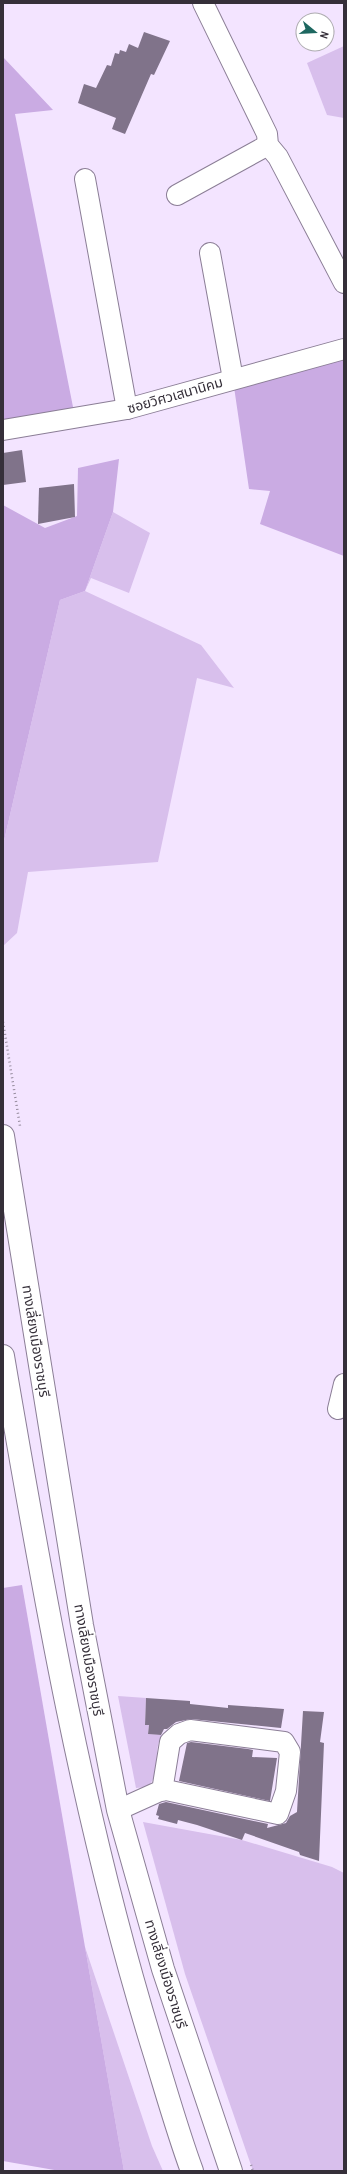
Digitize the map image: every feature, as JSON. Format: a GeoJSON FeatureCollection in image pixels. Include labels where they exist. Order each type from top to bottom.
{"type":"FeatureCollection","features":[{"type":"Feature","properties":{"kind":"main road","name":"ทางเลี่ยงเมืองราชบุรี"},"geometry":{"type":"LineString","coordinates":[[12,1134],[82,1625],[118,1810],[163,1969],[241,2167]]}},
{"type":"Feature","properties":{"kind":"main road","name":"ทางเลี่ยงเมืองราชบุรี"},"geometry":{"type":"LineString","coordinates":[[3,1356],[38,1562],[90,1813],[126,1965],[192,2171]]}},
{"type":"Feature","properties":{"kind":"main road"},"geometry":{"type":"LineString","coordinates":[[52,1631],[82,1625]]}},
{"type":"Feature","properties":{"kind":"street"},"geometry":{"type":"LineString","coordinates":[[203,3],[267,134],[268,145],[278,156],[344,283]]}},
{"type":"Feature","properties":{"kind":"street"},"geometry":{"type":"LineString","coordinates":[[177,195],[268,145]]}},
{"type":"Feature","properties":{"kind":"street"},"geometry":{"type":"LineString","coordinates":[[85,179],[127,409]]}},
{"type":"Feature","properties":{"kind":"street"},"geometry":{"type":"LineString","coordinates":[[210,253],[233,379]]}},
{"type":"Feature","properties":{"kind":"street","name":"ซอยวิศวเสนานิคม"},"geometry":{"type":"LineString","coordinates":[[3,430],[127,409],[344,348]]}},
{"type":"Feature","properties":{"kind":"street"},"geometry":{"type":"LineString","coordinates":[[338,1409],[344,1384]]}},
{"type":"Feature","properties":{"kind":"street"},"geometry":{"type":"LineString","coordinates":[[118,1810],[162,1791],[173,1791],[278,1814],[286,1791],[290,1752],[284,1742],[190,1730],[179,1734],[170,1742],[162,1791]]}},
{"type":"Feature","properties":{"kind":"path"},"geometry":{"type":"LineString","coordinates":[[3,1022],[12,1134]]}},
{"type":"Feature","properties":{"kind":"path"},"geometry":{"type":"LineString","coordinates":[[241,2167],[253,2171]]}},
{"type":"Feature","properties":{"kind":"shaded area"},"geometry":{"type":"Polygon","coordinates":[[[344,46],[344,118],[327,115],[307,63],[331,52],[335,52],[335,50],[344,46]]]}},
{"type":"Feature","properties":{"kind":"shaded area"},"geometry":{"type":"Polygon","coordinates":[[[3,57],[53,110],[15,114],[74,412],[3,423],[3,57]]]}},
{"type":"Feature","properties":{"kind":"shaded area"},"geometry":{"type":"Polygon","coordinates":[[[344,358],[344,556],[260,524],[270,491],[249,489],[234,387],[344,358]]]}},
{"type":"Feature","properties":{"kind":"shaded area"},"geometry":{"type":"Polygon","coordinates":[[[119,459],[113,512],[85,591],[60,600],[3,845],[3,505],[45,528],[77,516],[78,468],[119,459]]]}},
{"type":"Feature","properties":{"kind":"shaded area"},"geometry":{"type":"Polygon","coordinates":[[[113,512],[150,533],[129,593],[91,578],[85,591],[113,512]]]}},
{"type":"Feature","properties":{"kind":"shaded area"},"geometry":{"type":"Polygon","coordinates":[[[85,591],[201,645],[234,688],[197,678],[158,862],[28,872],[17,933],[3,946],[3,845],[60,600],[85,591]]]}},
{"type":"Feature","properties":{"kind":"shaded area"},"geometry":{"type":"Polygon","coordinates":[[[22,1585],[124,2171],[60,2171],[3,2161],[3,1588],[22,1585]]]}},
{"type":"Feature","properties":{"kind":"shaded area"},"geometry":{"type":"Polygon","coordinates":[[[118,1696],[146,1698],[145,1725],[149,1725],[148,1734],[162,1735],[157,1749],[155,1775],[147,1787],[136,1788],[118,1696]]]}},
{"type":"Feature","properties":{"kind":"shaded area"},"geometry":{"type":"Polygon","coordinates":[[[143,1822],[242,1840],[332,1867],[344,1873],[344,2171],[253,2171],[185,1974],[143,1822]]]}},
{"type":"Feature","properties":{"kind":"shaded area"},"geometry":{"type":"Polygon","coordinates":[[[85,1947],[152,2146],[163,2171],[124,2171],[85,1947]]]}},
{"type":"Feature","properties":{"kind":"building"},"geometry":{"type":"Polygon","coordinates":[[[144,32],[170,41],[154,75],[151,74],[125,134],[112,129],[116,118],[78,103],[84,84],[96,88],[107,65],[111,66],[115,53],[119,54],[120,50],[126,52],[129,44],[138,48],[144,32]]]}},
{"type":"Feature","properties":{"kind":"building"},"geometry":{"type":"Polygon","coordinates":[[[22,450],[26,482],[3,485],[3,453],[22,450]]]}},
{"type":"Feature","properties":{"kind":"building"},"geometry":{"type":"Polygon","coordinates":[[[74,484],[75,517],[38,524],[39,488],[74,484]]]}},
{"type":"Feature","properties":{"kind":"building"},"geometry":{"type":"Polygon","coordinates":[[[146,1698],[190,1701],[190,1704],[228,1708],[228,1705],[284,1709],[281,1728],[191,1719],[176,1722],[167,1729],[164,1729],[161,1735],[148,1734],[149,1725],[145,1725],[146,1698]]]}},
{"type":"Feature","properties":{"kind":"building"},"geometry":{"type":"Polygon","coordinates":[[[303,1711],[324,1712],[320,1742],[324,1743],[319,1861],[300,1855],[299,1852],[245,1833],[242,1840],[178,1820],[177,1824],[158,1819],[159,1816],[156,1815],[159,1804],[166,1802],[268,1824],[267,1828],[286,1823],[290,1816],[297,1812],[303,1711]]]}},
{"type":"Feature","properties":{"kind":"building"},"geometry":{"type":"Polygon","coordinates":[[[191,1742],[253,1750],[252,1757],[277,1758],[270,1801],[179,1781],[187,1743],[191,1742]]]}}]}
